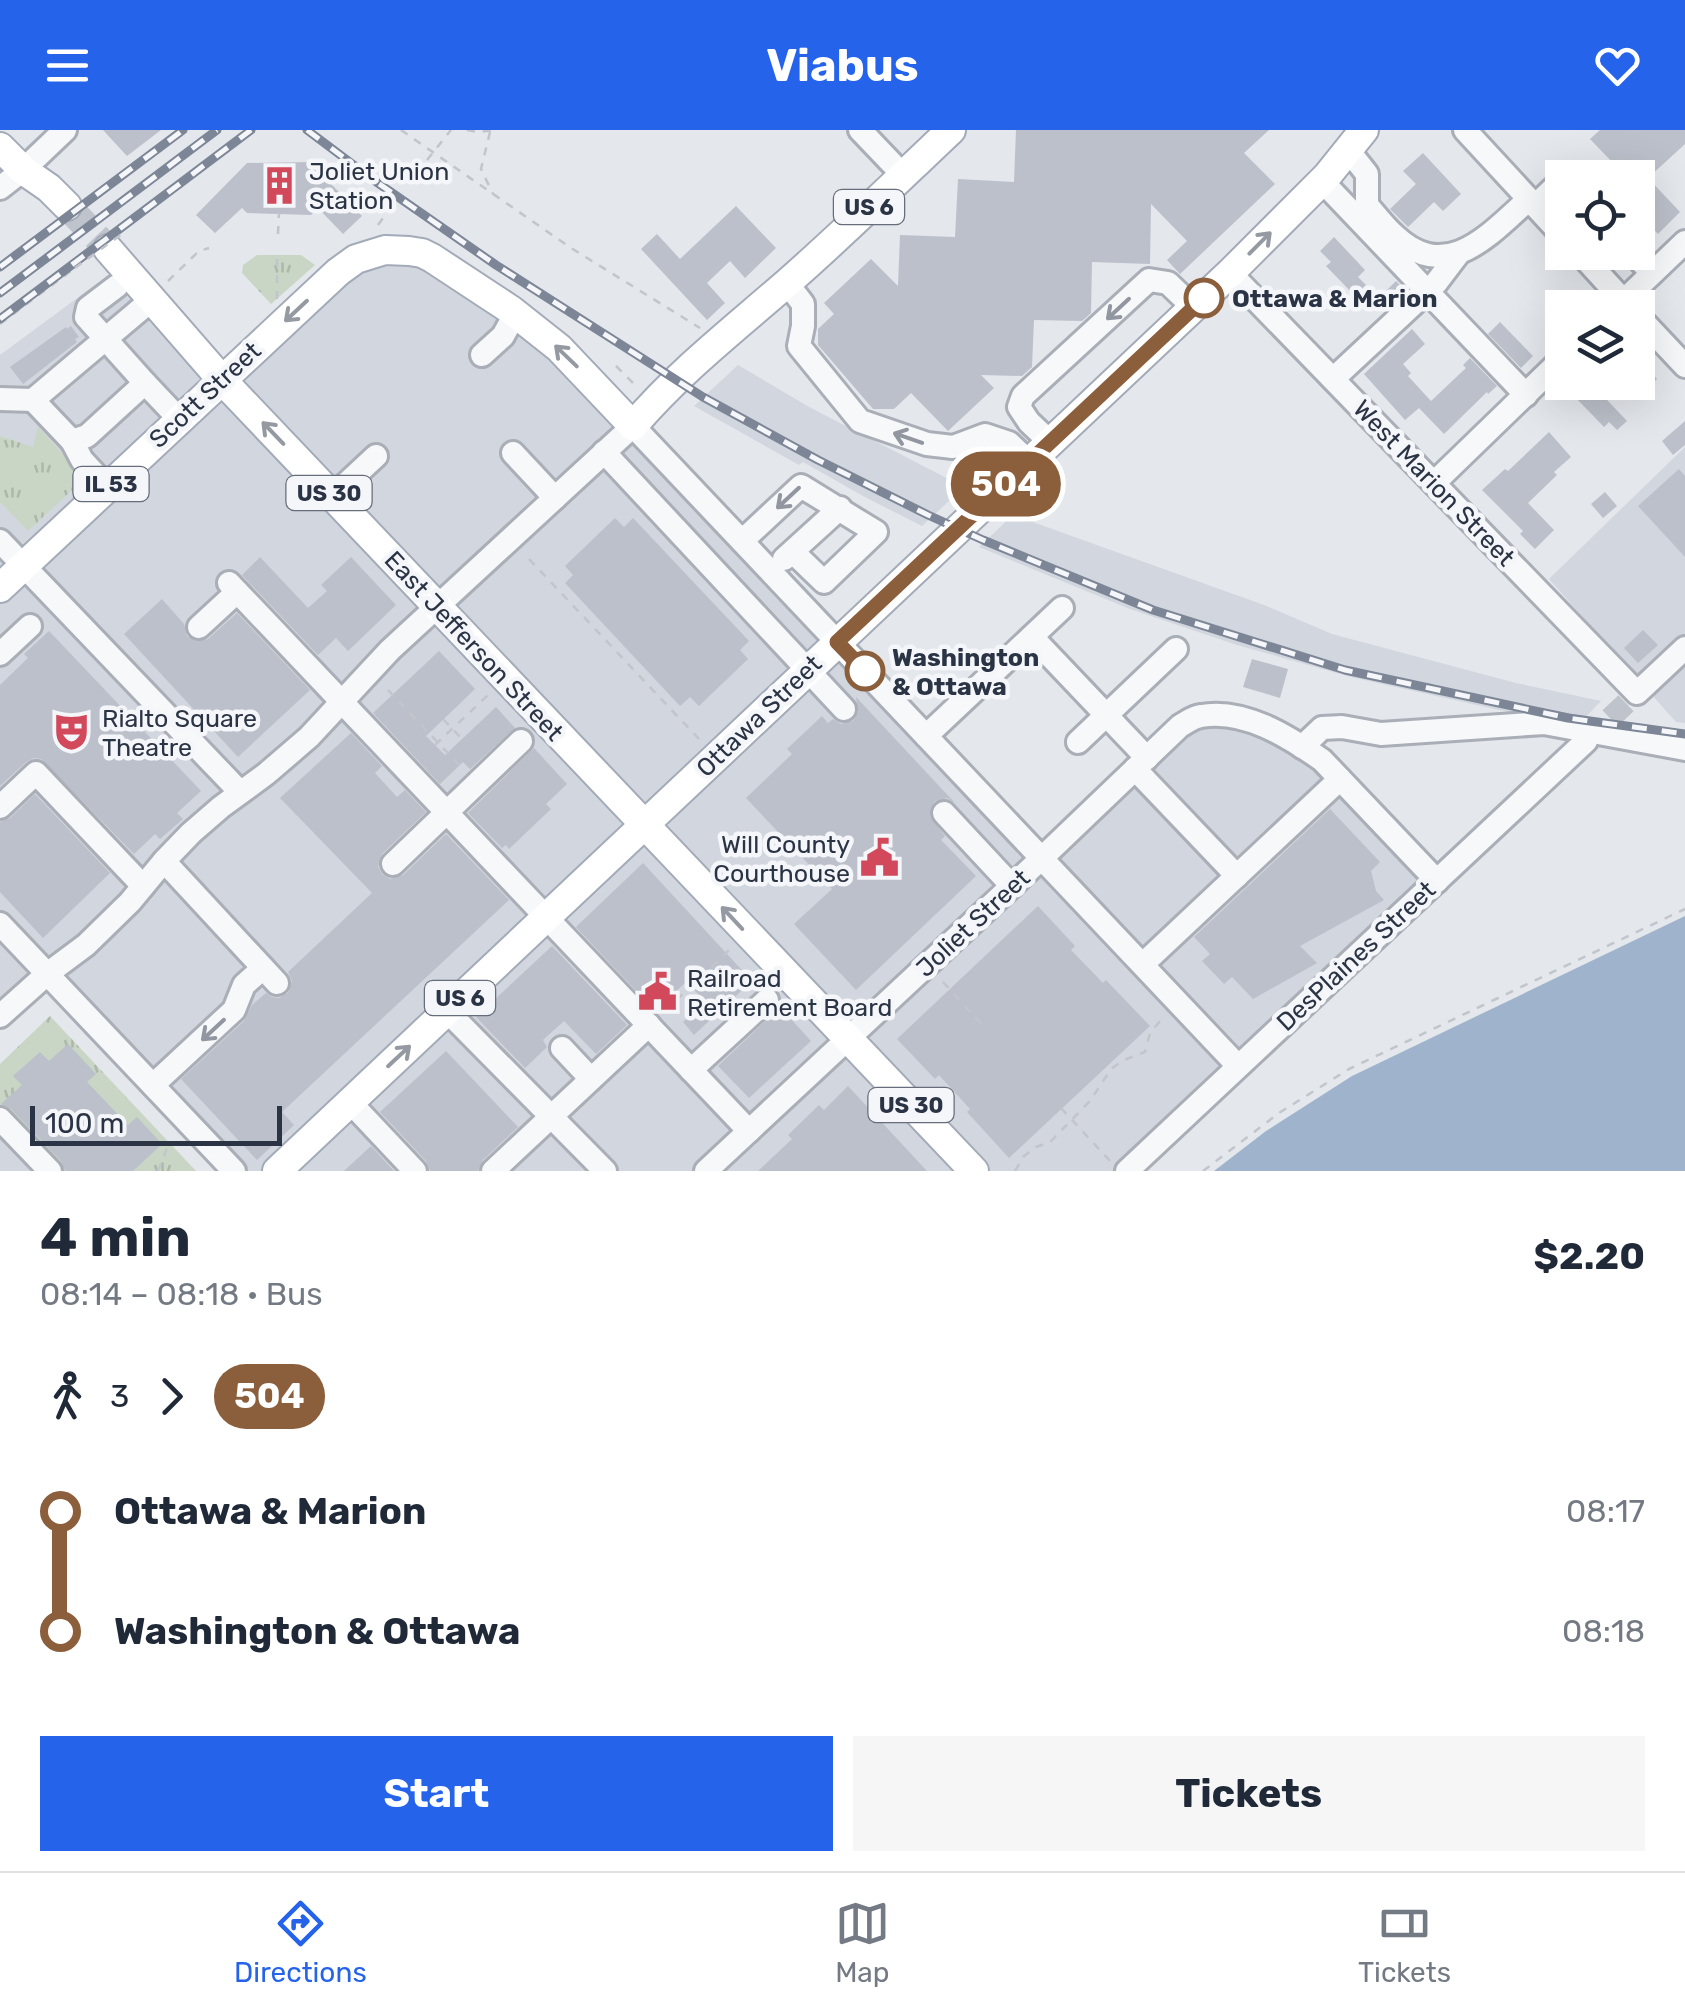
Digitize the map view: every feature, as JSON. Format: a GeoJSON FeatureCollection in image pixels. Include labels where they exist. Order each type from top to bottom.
{"type":"FeatureCollection","features":[{"type":"Feature","properties":{"kind":"main road","name":"US 6"},"geometry":{"type":"LineString","coordinates":[[787,283],[952,130]]}},
{"type":"Feature","properties":{"kind":"main road","name":"Ottawa Street"},"geometry":{"type":"LineString","coordinates":[[277,1171],[1194,308],[1358,142]]}},
{"type":"Feature","properties":{"kind":"main road"},"geometry":{"type":"LineString","coordinates":[[0,147],[22,170],[36,200],[59,212]]}},
{"type":"Feature","properties":{"kind":"main road","name":"Scott Street"},"geometry":{"type":"LineString","coordinates":[[0,588],[356,259],[397,250],[422,253],[515,314]]}},
{"type":"Feature","properties":{"kind":"main road","name":"East Jefferson Street"},"geometry":{"type":"LineString","coordinates":[[99,253],[118,286],[222,380]]}},
{"type":"Feature","properties":{"kind":"main road","name":"East Jefferson Street"},"geometry":{"type":"LineString","coordinates":[[99,253],[644,825]]}},
{"type":"Feature","properties":{"kind":"main road"},"geometry":{"type":"LineString","coordinates":[[515,314],[558,348],[633,426],[672,404],[730,351],[787,283]]}},
{"type":"Feature","properties":{"kind":"main road","name":"US 30"},"geometry":{"type":"LineString","coordinates":[[644,825],[974,1171]]}},
{"type":"Feature","properties":{"kind":"street"},"geometry":{"type":"LineString","coordinates":[[0,188],[65,130]]}},
{"type":"Feature","properties":{"kind":"street"},"geometry":{"type":"LineString","coordinates":[[860,130],[903,175]]}},
{"type":"Feature","properties":{"kind":"street"},"geometry":{"type":"LineString","coordinates":[[1382,130],[1358,142],[1367,174],[1368,205],[1395,236],[1418,251],[1449,257],[1469,250],[1545,194]]}},
{"type":"Feature","properties":{"kind":"street"},"geometry":{"type":"LineString","coordinates":[[1465,130],[1545,217]]}},
{"type":"Feature","properties":{"kind":"street"},"geometry":{"type":"LineString","coordinates":[[1324,178],[1426,292],[1526,395]]}},
{"type":"Feature","properties":{"kind":"street"},"geometry":{"type":"LineString","coordinates":[[1640,290],[1685,242]]}},
{"type":"Feature","properties":{"kind":"street"},"geometry":{"type":"LineString","coordinates":[[1333,379],[1444,274],[1458,254]]}},
{"type":"Feature","properties":{"kind":"street"},"geometry":{"type":"LineString","coordinates":[[1594,270],[1611,290]]}},
{"type":"Feature","properties":{"kind":"street"},"geometry":{"type":"LineString","coordinates":[[1649,270],[1652,273]]}},
{"type":"Feature","properties":{"kind":"street","name":"West Marion Street"},"geometry":{"type":"LineString","coordinates":[[1230,273],[1637,693],[1685,648]]}},
{"type":"Feature","properties":{"kind":"street"},"geometry":{"type":"LineString","coordinates":[[1050,442],[1019,407],[1024,396],[1149,280],[1168,283],[1194,308]]}},
{"type":"Feature","properties":{"kind":"street"},"geometry":{"type":"LineString","coordinates":[[787,283],[804,304],[799,346],[860,421],[927,444],[953,446],[985,436],[1009,443],[1029,462]]}},
{"type":"Feature","properties":{"kind":"street"},"geometry":{"type":"LineString","coordinates":[[118,286],[88,308],[86,317],[180,420]]}},
{"type":"Feature","properties":{"kind":"street"},"geometry":{"type":"LineString","coordinates":[[0,399],[33,400],[142,308]]}},
{"type":"Feature","properties":{"kind":"street"},"geometry":{"type":"LineString","coordinates":[[482,355],[503,336],[515,314]]}},
{"type":"Feature","properties":{"kind":"street"},"geometry":{"type":"LineString","coordinates":[[1655,336],[1685,366]]}},
{"type":"Feature","properties":{"kind":"street"},"geometry":{"type":"LineString","coordinates":[[1434,483],[1545,377]]}},
{"type":"Feature","properties":{"kind":"street"},"geometry":{"type":"LineString","coordinates":[[72,442],[87,436],[145,383]]}},
{"type":"Feature","properties":{"kind":"street"},"geometry":{"type":"LineString","coordinates":[[33,400],[107,487]]}},
{"type":"Feature","properties":{"kind":"street"},"geometry":{"type":"LineString","coordinates":[[0,1016],[86,945],[205,821],[284,760],[436,606],[633,426],[1238,1066]]}},
{"type":"Feature","properties":{"kind":"street"},"geometry":{"type":"LineString","coordinates":[[604,452],[844,709]]}},
{"type":"Feature","properties":{"kind":"street"},"geometry":{"type":"LineString","coordinates":[[513,453],[554,498]]}},
{"type":"Feature","properties":{"kind":"street"},"geometry":{"type":"LineString","coordinates":[[332,496],[376,456]]}},
{"type":"Feature","properties":{"kind":"street"},"geometry":{"type":"LineString","coordinates":[[742,541],[801,486],[876,532],[824,582],[793,552]]}},
{"type":"Feature","properties":{"kind":"street"},"geometry":{"type":"LineString","coordinates":[[770,571],[840,508]]}},
{"type":"Feature","properties":{"kind":"street"},"geometry":{"type":"LineString","coordinates":[[0,540],[240,792]]}},
{"type":"Feature","properties":{"kind":"street"},"geometry":{"type":"LineString","coordinates":[[199,627],[233,588],[749,1131]]}},
{"type":"Feature","properties":{"kind":"street"},"geometry":{"type":"LineString","coordinates":[[926,736],[1062,608]]}},
{"type":"Feature","properties":{"kind":"street"},"geometry":{"type":"LineString","coordinates":[[1,650],[30,626]]}},
{"type":"Feature","properties":{"kind":"street"},"geometry":{"type":"LineString","coordinates":[[1032,637],[1106,715],[1141,763],[1237,876]]}},
{"type":"Feature","properties":{"kind":"street"},"geometry":{"type":"LineString","coordinates":[[1078,742],[1176,649]]}},
{"type":"Feature","properties":{"kind":"street","name":"Joliet Street"},"geometry":{"type":"LineString","coordinates":[[706,1171],[1180,726],[1197,716],[1218,714],[1236,717],[1302,746]]}},
{"type":"Feature","properties":{"kind":"street"},"geometry":{"type":"LineString","coordinates":[[1437,880],[1322,760],[1302,746],[1322,728],[1382,734],[1544,723],[1685,749]]}},
{"type":"Feature","properties":{"kind":"street"},"geometry":{"type":"LineString","coordinates":[[393,864],[522,741]]}},
{"type":"Feature","properties":{"kind":"street","name":"DesPlaines Street"},"geometry":{"type":"LineString","coordinates":[[1119,1167],[1238,1066],[1586,741]]}},
{"type":"Feature","properties":{"kind":"street"},"geometry":{"type":"LineString","coordinates":[[0,807],[36,773],[143,886]]}},
{"type":"Feature","properties":{"kind":"street"},"geometry":{"type":"LineString","coordinates":[[1143,964],[1340,778]]}},
{"type":"Feature","properties":{"kind":"street"},"geometry":{"type":"LineString","coordinates":[[944,814],[1012,886]]}},
{"type":"Feature","properties":{"kind":"street"},"geometry":{"type":"LineString","coordinates":[[153,1085],[234,1010],[244,986],[267,972],[164,861]]}},
{"type":"Feature","properties":{"kind":"street"},"geometry":{"type":"LineString","coordinates":[[0,924],[234,1171]]}},
{"type":"Feature","properties":{"kind":"street"},"geometry":{"type":"LineString","coordinates":[[692,1070],[767,1000]]}},
{"type":"Feature","properties":{"kind":"street"},"geometry":{"type":"LineString","coordinates":[[447,1010],[605,1171]]}},
{"type":"Feature","properties":{"kind":"street"},"geometry":{"type":"LineString","coordinates":[[493,1171],[649,1025]]}},
{"type":"Feature","properties":{"kind":"street"},"geometry":{"type":"LineString","coordinates":[[562,1048],[591,1080]]}},
{"type":"Feature","properties":{"kind":"street"},"geometry":{"type":"LineString","coordinates":[[350,1102],[415,1171]]}},
{"type":"Feature","properties":{"kind":"street"},"geometry":{"type":"LineString","coordinates":[[0,1119],[50,1171]]}},
{"type":"Feature","properties":{"kind":"path"},"geometry":{"type":"LineString","coordinates":[[401,130],[588,259],[706,332]]}},
{"type":"Feature","properties":{"kind":"path"},"geometry":{"type":"LineString","coordinates":[[406,134],[410,130]]}},
{"type":"Feature","properties":{"kind":"path"},"geometry":{"type":"LineString","coordinates":[[427,160],[451,130]]}},
{"type":"Feature","properties":{"kind":"path"},"geometry":{"type":"LineString","coordinates":[[467,130],[492,131],[481,170],[494,195]]}},
{"type":"Feature","properties":{"kind":"path"},"geometry":{"type":"LineString","coordinates":[[378,225],[391,208]]}},
{"type":"Feature","properties":{"kind":"path"},"geometry":{"type":"LineString","coordinates":[[278,213],[278,234]]}},
{"type":"Feature","properties":{"kind":"path"},"geometry":{"type":"LineString","coordinates":[[164,286],[209,248]]}},
{"type":"Feature","properties":{"kind":"path"},"geometry":{"type":"LineString","coordinates":[[0,324],[99,253]]}},
{"type":"Feature","properties":{"kind":"path"},"geometry":{"type":"LineString","coordinates":[[277,257],[277,300]]}},
{"type":"Feature","properties":{"kind":"path"},"geometry":{"type":"LineString","coordinates":[[616,366],[638,388]]}},
{"type":"Feature","properties":{"kind":"path"},"geometry":{"type":"LineString","coordinates":[[529,558],[700,740]]}},
{"type":"Feature","properties":{"kind":"path"},"geometry":{"type":"LineString","coordinates":[[388,690],[477,783]]}},
{"type":"Feature","properties":{"kind":"path"},"geometry":{"type":"LineString","coordinates":[[436,744],[488,695]]}},
{"type":"Feature","properties":{"kind":"path"},"geometry":{"type":"LineString","coordinates":[[444,719],[462,739]]}},
{"type":"Feature","properties":{"kind":"path"},"geometry":{"type":"LineString","coordinates":[[1202,1171],[1290,1105],[1349,1069],[1685,909]]}},
{"type":"Feature","properties":{"kind":"path"},"geometry":{"type":"LineString","coordinates":[[649,1025],[730,950]]}},
{"type":"Feature","properties":{"kind":"path"},"geometry":{"type":"LineString","coordinates":[[943,982],[986,1029]]}},
{"type":"Feature","properties":{"kind":"path"},"geometry":{"type":"LineString","coordinates":[[1015,1171],[1024,1156],[1050,1142],[1090,1101],[1111,1068],[1144,1052],[1150,1033],[1161,1020]]}},
{"type":"Feature","properties":{"kind":"path"},"geometry":{"type":"LineString","coordinates":[[1061,1108],[1119,1167]]}},
{"type":"Feature","properties":{"kind":"path"},"geometry":{"type":"LineString","coordinates":[[158,1171],[169,1143]]}},
{"type":"Feature","properties":{"kind":"shaded area"},"geometry":{"type":"Polygon","coordinates":[[[398,251],[506,310],[1042,864],[1184,729],[1207,720],[1279,735],[1434,881],[1126,1171],[976,1171],[224,380],[338,274],[398,251]]]}},
{"type":"Feature","properties":{"kind":"shaded area"},"geometry":{"type":"Polygon","coordinates":[[[114,271],[843,1039],[702,1171],[236,1171],[0,921],[0,355],[114,271]]]}},
{"type":"Feature","properties":{"kind":"shaded area"},"geometry":{"type":"Polygon","coordinates":[[[738,365],[811,408],[964,487],[922,526],[803,462],[799,465],[694,406],[738,365]]]}},
{"type":"Feature","properties":{"kind":"shaded area"},"geometry":{"type":"Polygon","coordinates":[[[1685,447],[1685,723],[1676,722],[1549,579],[1685,447]]]}},
{"type":"Feature","properties":{"kind":"shaded area"},"geometry":{"type":"Polygon","coordinates":[[[1013,515],[1264,605],[1332,634],[1516,683],[1601,701],[1579,724],[1351,677],[1237,645],[1130,609],[979,547],[1013,515]]]}},
{"type":"Feature","properties":{"kind":"shaded area"},"geometry":{"type":"Polygon","coordinates":[[[0,927],[45,974],[0,1014],[0,927]]]}},
{"type":"Feature","properties":{"kind":"shaded area"},"geometry":{"type":"Polygon","coordinates":[[[847,1044],[969,1171],[711,1171],[847,1044]]]}},
{"type":"Feature","properties":{"kind":"shaded area"},"geometry":{"type":"Polygon","coordinates":[[[0,1107],[60,1171],[0,1171],[0,1107]]]}},
{"type":"Feature","properties":{"kind":"green space"},"geometry":{"type":"Polygon","coordinates":[[[257,255],[301,255],[315,265],[271,304],[242,273],[243,265],[257,255]]]}},
{"type":"Feature","properties":{"kind":"green space"},"geometry":{"type":"Polygon","coordinates":[[[38,427],[85,478],[28,531],[0,502],[0,436],[33,447],[38,427]]]}},
{"type":"Feature","properties":{"kind":"green space"},"geometry":{"type":"Polygon","coordinates":[[[50,1016],[196,1171],[60,1171],[0,1107],[0,1064],[50,1016]]]}},
{"type":"Feature","properties":{"kind":"water"},"geometry":{"type":"Polygon","coordinates":[[[1685,916],[1685,1171],[1214,1171],[1266,1131],[1352,1076],[1685,916]]]}},
{"type":"Feature","properties":{"kind":"building"},"geometry":{"type":"Polygon","coordinates":[[[103,130],[161,130],[127,156],[103,130]]]}},
{"type":"Feature","properties":{"kind":"building"},"geometry":{"type":"Polygon","coordinates":[[[1016,130],[1269,130],[1244,153],[1275,184],[1180,274],[1167,260],[1187,241],[1151,204],[1150,264],[1092,262],[1091,313],[1082,321],[1034,320],[1032,367],[1022,376],[981,375],[994,388],[948,431],[911,393],[894,409],[873,409],[818,345],[818,329],[834,314],[824,303],[871,259],[898,286],[900,235],[955,237],[958,179],[1014,182],[1016,130]]]}},
{"type":"Feature","properties":{"kind":"building"},"geometry":{"type":"Polygon","coordinates":[[[1600,130],[1685,130],[1685,144],[1655,172],[1655,160],[1610,160],[1590,139],[1600,130]]]}},
{"type":"Feature","properties":{"kind":"building"},"geometry":{"type":"Polygon","coordinates":[[[1423,153],[1461,194],[1443,211],[1434,202],[1408,227],[1390,209],[1416,184],[1403,171],[1423,153]]]}},
{"type":"Feature","properties":{"kind":"building","name":"Joliet Union Station"},"geometry":{"type":"Polygon","coordinates":[[[310,162],[362,216],[343,234],[318,208],[311,215],[247,213],[242,208],[215,233],[196,215],[247,163],[310,162]]]}},
{"type":"Feature","properties":{"kind":"building"},"geometry":{"type":"Polygon","coordinates":[[[1655,185],[1680,212],[1658,234],[1655,231],[1655,185]]]}},
{"type":"Feature","properties":{"kind":"building"},"geometry":{"type":"Polygon","coordinates":[[[736,206],[776,248],[745,278],[730,261],[707,283],[725,303],[707,320],[641,249],[657,234],[680,259],[736,206]]]}},
{"type":"Feature","properties":{"kind":"building"},"geometry":{"type":"Polygon","coordinates":[[[1334,237],[1365,270],[1358,277],[1366,285],[1355,296],[1326,266],[1331,262],[1320,251],[1334,237]]]}},
{"type":"Feature","properties":{"kind":"building"},"geometry":{"type":"Polygon","coordinates":[[[1396,281],[1406,291],[1390,305],[1381,296],[1396,281]]]}},
{"type":"Feature","properties":{"kind":"building"},"geometry":{"type":"Polygon","coordinates":[[[1500,322],[1533,356],[1521,368],[1488,334],[1500,322]]]}},
{"type":"Feature","properties":{"kind":"building"},"geometry":{"type":"Polygon","coordinates":[[[71,326],[79,337],[77,342],[23,384],[10,367],[71,326]]]}},
{"type":"Feature","properties":{"kind":"building"},"geometry":{"type":"Polygon","coordinates":[[[1412,329],[1425,344],[1403,364],[1411,373],[1408,376],[1431,401],[1466,368],[1463,365],[1470,358],[1497,386],[1444,434],[1419,408],[1405,420],[1364,374],[1412,329]]]}},
{"type":"Feature","properties":{"kind":"building"},"geometry":{"type":"Polygon","coordinates":[[[1578,400],[1607,400],[1627,421],[1617,430],[1609,422],[1604,427],[1578,400]]]}},
{"type":"Feature","properties":{"kind":"building"},"geometry":{"type":"Polygon","coordinates":[[[1685,421],[1685,445],[1673,455],[1662,441],[1685,421]]]}},
{"type":"Feature","properties":{"kind":"building"},"geometry":{"type":"Polygon","coordinates":[[[1549,432],[1571,457],[1528,503],[1554,530],[1535,549],[1520,534],[1523,531],[1482,490],[1549,432]]]}},
{"type":"Feature","properties":{"kind":"building"},"geometry":{"type":"Polygon","coordinates":[[[1679,469],[1685,476],[1685,557],[1638,506],[1679,469]]]}},
{"type":"Feature","properties":{"kind":"building"},"geometry":{"type":"Polygon","coordinates":[[[1605,492],[1617,506],[1603,518],[1591,504],[1605,492]]]}},
{"type":"Feature","properties":{"kind":"building"},"geometry":{"type":"Polygon","coordinates":[[[615,518],[624,527],[633,518],[749,641],[740,650],[748,659],[699,706],[690,697],[680,706],[565,583],[573,575],[565,566],[615,518]]]}},
{"type":"Feature","properties":{"kind":"building"},"geometry":{"type":"Polygon","coordinates":[[[260,557],[308,608],[327,591],[321,585],[351,557],[396,605],[348,651],[336,638],[318,655],[242,575],[260,557]]]}},
{"type":"Feature","properties":{"kind":"building"},"geometry":{"type":"Polygon","coordinates":[[[162,599],[184,624],[187,636],[196,641],[208,639],[237,613],[310,690],[238,757],[124,634],[162,599]]]}},
{"type":"Feature","properties":{"kind":"building"},"geometry":{"type":"Polygon","coordinates":[[[1643,630],[1658,645],[1638,663],[1624,648],[1643,630]]]}},
{"type":"Feature","properties":{"kind":"building","name":"Rialto Square Theatre"},"geometry":{"type":"Polygon","coordinates":[[[49,631],[201,791],[177,813],[183,819],[160,839],[155,834],[134,854],[41,759],[26,762],[0,786],[0,685],[28,658],[24,654],[49,631]]]}},
{"type":"Feature","properties":{"kind":"building"},"geometry":{"type":"Polygon","coordinates":[[[439,651],[475,689],[426,736],[445,755],[496,707],[515,728],[470,769],[463,762],[440,784],[373,713],[439,651]]]}},
{"type":"Feature","properties":{"kind":"building"},"geometry":{"type":"Polygon","coordinates":[[[1252,659],[1288,669],[1280,698],[1243,687],[1252,659]]]}},
{"type":"Feature","properties":{"kind":"building","name":"Will County Courthouse"},"geometry":{"type":"Polygon","coordinates":[[[856,697],[955,803],[947,798],[935,801],[930,817],[945,836],[941,840],[976,876],[856,990],[794,924],[832,889],[746,798],[792,754],[787,749],[822,716],[828,723],[833,719],[841,724],[853,721],[858,712],[856,697]]]}},
{"type":"Feature","properties":{"kind":"building"},"geometry":{"type":"Polygon","coordinates":[[[351,733],[382,766],[375,773],[397,797],[405,790],[426,812],[382,854],[378,867],[382,874],[390,879],[403,875],[446,834],[509,900],[282,1112],[294,1125],[257,1160],[181,1079],[244,1021],[252,1005],[266,993],[279,998],[288,993],[292,981],[288,972],[372,893],[280,798],[351,733]]]}},
{"type":"Feature","properties":{"kind":"building"},"geometry":{"type":"Polygon","coordinates":[[[534,748],[567,784],[546,804],[551,809],[509,849],[506,845],[502,848],[468,813],[534,748]]]}},
{"type":"Feature","properties":{"kind":"building"},"geometry":{"type":"Polygon","coordinates":[[[35,794],[110,873],[43,938],[0,892],[0,822],[10,818],[35,794]]]}},
{"type":"Feature","properties":{"kind":"building"},"geometry":{"type":"Polygon","coordinates":[[[1330,809],[1380,862],[1371,871],[1376,891],[1384,900],[1300,946],[1317,963],[1253,999],[1232,977],[1224,984],[1202,961],[1210,954],[1194,937],[1330,809]]]}},
{"type":"Feature","properties":{"kind":"building"},"geometry":{"type":"Polygon","coordinates":[[[643,863],[752,981],[694,1035],[683,1022],[705,1001],[686,982],[655,1011],[576,927],[643,863]]]}},
{"type":"Feature","properties":{"kind":"building"},"geometry":{"type":"Polygon","coordinates":[[[1038,906],[1075,946],[1071,950],[1150,1026],[1009,1158],[939,1075],[935,1079],[897,1039],[1038,906]]]}},
{"type":"Feature","properties":{"kind":"building"},"geometry":{"type":"Polygon","coordinates":[[[552,946],[627,1025],[596,1054],[564,1021],[543,1040],[547,1047],[525,1068],[476,1017],[552,946]]]}},
{"type":"Feature","properties":{"kind":"building"},"geometry":{"type":"Polygon","coordinates":[[[780,1007],[811,1041],[749,1098],[718,1066],[780,1007]]]}},
{"type":"Feature","properties":{"kind":"building"},"geometry":{"type":"Polygon","coordinates":[[[68,1044],[96,1074],[87,1082],[128,1125],[137,1117],[162,1144],[133,1171],[65,1171],[61,1161],[11,1109],[1,1104],[22,1085],[13,1076],[40,1052],[49,1061],[68,1044]]]}},
{"type":"Feature","properties":{"kind":"building"},"geometry":{"type":"Polygon","coordinates":[[[446,1051],[518,1127],[483,1160],[478,1171],[430,1171],[426,1161],[380,1112],[446,1051]]]}},
{"type":"Feature","properties":{"kind":"building"},"geometry":{"type":"Polygon","coordinates":[[[848,1086],[927,1171],[758,1171],[792,1139],[788,1135],[819,1105],[824,1110],[848,1086]]]}},
{"type":"Feature","properties":{"kind":"building"},"geometry":{"type":"Polygon","coordinates":[[[371,1146],[394,1171],[344,1171],[371,1146]]]}},
{"type":"Feature","properties":{"kind":"tunnel"},"geometry":{"type":"LineString","coordinates":[[67,206],[108,249]]}},
{"type":"Feature","properties":{"kind":"tunnel"},"geometry":{"type":"LineString","coordinates":[[1586,741],[1637,693]]}},
{"type":"Feature","properties":{"kind":"railway"},"geometry":{"type":"LineString","coordinates":[[0,267],[183,130]]}},
{"type":"Feature","properties":{"kind":"railway"},"geometry":{"type":"LineString","coordinates":[[0,293],[217,130]]}},
{"type":"Feature","properties":{"kind":"railway"},"geometry":{"type":"LineString","coordinates":[[0,319],[251,130]]}},
{"type":"Feature","properties":{"kind":"railway"},"geometry":{"type":"LineString","coordinates":[[307,130],[496,265],[703,397],[818,460],[983,540],[1153,610],[1345,670],[1568,718],[1685,734]]}},
{"type":"Feature","properties":{"kind":"bus line","name":"504"},"geometry":{"type":"LineString","coordinates":[[865,671],[837,642],[1204,298]]}},
{"type":"Feature","properties":{"kind":"place","name":"Joliet Union Station"},"geometry":{"type":"Point","coordinates":[279,185]}},
{"type":"Feature","properties":{"kind":"place","name":"Ottawa & Marion"},"geometry":{"type":"Point","coordinates":[1204,298]}},
{"type":"Feature","properties":{"kind":"place","name":"Washington & Ottawa"},"geometry":{"type":"Point","coordinates":[865,671]}},
{"type":"Feature","properties":{"kind":"place","name":"Rialto Square Theatre"},"geometry":{"type":"Point","coordinates":[72,732]}},
{"type":"Feature","properties":{"kind":"place","name":"Will County Courthouse"},"geometry":{"type":"Point","coordinates":[880,858]}},
{"type":"Feature","properties":{"kind":"place","name":"Railroad Retirement Board"},"geometry":{"type":"Point","coordinates":[657,992]}}]}
